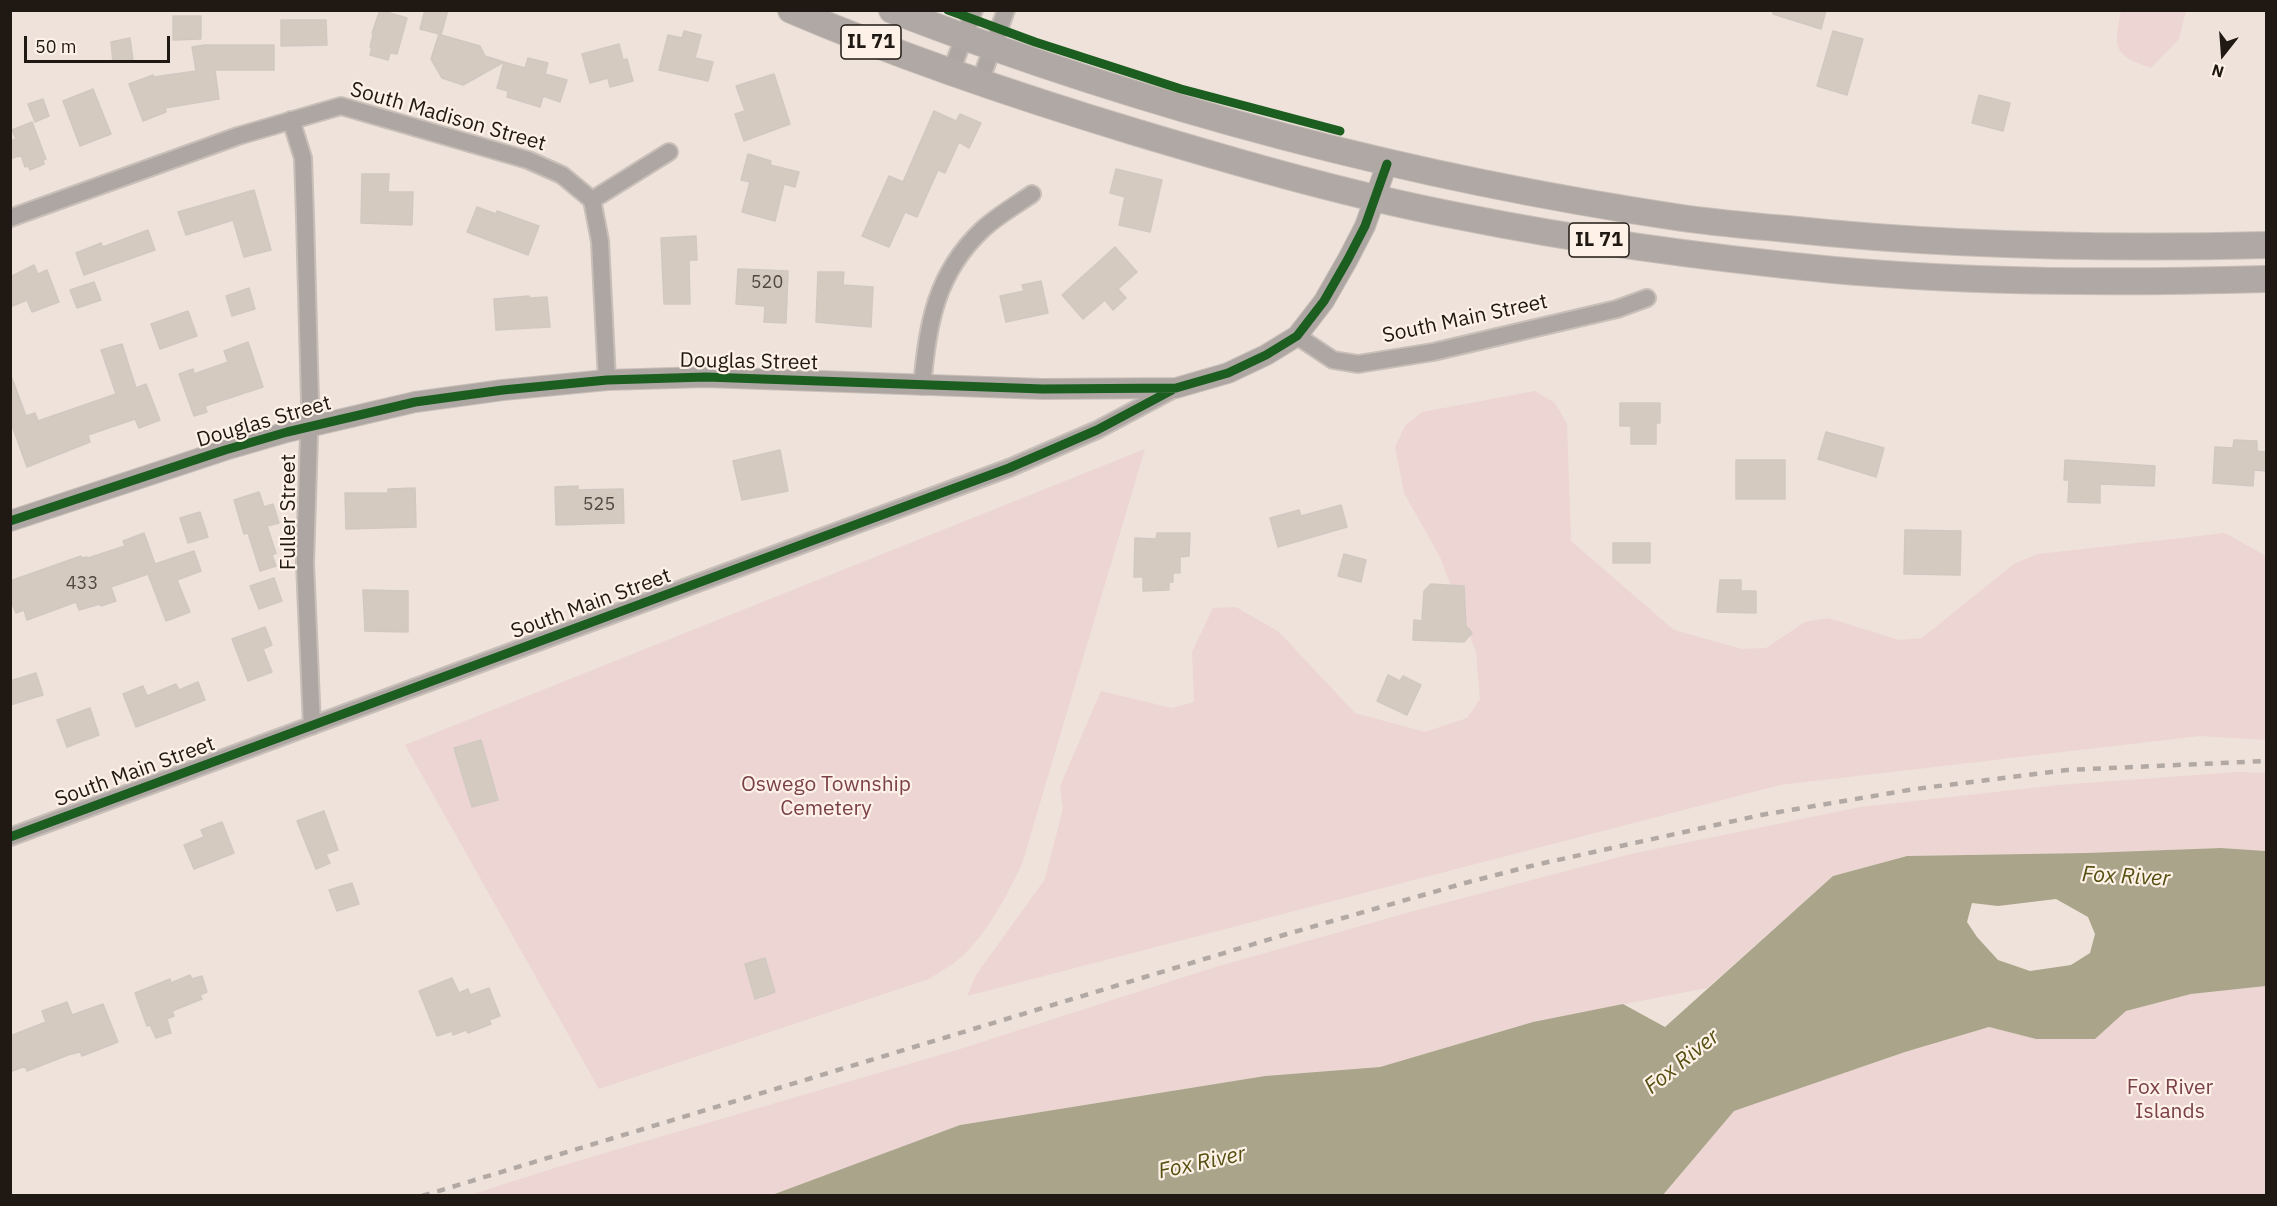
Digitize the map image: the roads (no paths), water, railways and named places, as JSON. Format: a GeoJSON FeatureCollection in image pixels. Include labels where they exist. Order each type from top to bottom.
{"type":"FeatureCollection","features":[{"type":"Feature","properties":{"kind":"main road","name":"IL 71"},"geometry":{"type":"LineString","coordinates":[[791,10],[980,82],[1218,157],[1375,198],[1537,231],[1645,248],[1834,270],[1980,279],[2096,282],[2266,279]]}},
{"type":"Feature","properties":{"kind":"main road","name":"IL 71"},"geometry":{"type":"LineString","coordinates":[[892,10],[992,49],[1102,85],[1248,128],[1387,164],[1532,193],[1685,219],[1844,235],[1956,243],[2160,248],[2266,245]]}},
{"type":"Feature","properties":{"kind":"street"},"geometry":{"type":"LineString","coordinates":[[951,72],[974,10]]}},
{"type":"Feature","properties":{"kind":"street"},"geometry":{"type":"LineString","coordinates":[[980,82],[1006,10]]}},
{"type":"Feature","properties":{"kind":"street","name":"South Madison Street"},"geometry":{"type":"LineString","coordinates":[[10,218],[238,136],[341,106],[528,159],[562,175],[592,200]]}},
{"type":"Feature","properties":{"kind":"street","name":"Fuller Street"},"geometry":{"type":"LineString","coordinates":[[291,120],[303,158],[309,391],[305,563],[312,726]]}},
{"type":"Feature","properties":{"kind":"street"},"geometry":{"type":"LineString","coordinates":[[607,380],[600,241],[592,200],[669,152]]}},
{"type":"Feature","properties":{"kind":"street","name":"Douglas Street"},"geometry":{"type":"LineString","coordinates":[[10,521],[225,450],[307,427],[415,402],[503,390],[607,380],[706,377],[1043,389],[1176,388],[1228,373],[1266,356],[1297,336],[1324,301],[1348,259],[1365,226],[1387,164]]}},
{"type":"Feature","properties":{"kind":"street"},"geometry":{"type":"LineString","coordinates":[[922,386],[930,320],[949,269],[983,229],[1032,194]]}},
{"type":"Feature","properties":{"kind":"street","name":"South Main Street"},"geometry":{"type":"LineString","coordinates":[[1297,336],[1333,360],[1358,364],[1433,352],[1617,309],[1647,298]]}},
{"type":"Feature","properties":{"kind":"street","name":"South Main Street"},"geometry":{"type":"LineString","coordinates":[[10,837],[1009,468],[1097,430],[1176,388]]}},
{"type":"Feature","properties":{"kind":"water","name":"Fox River"},"geometry":{"type":"Polygon","coordinates":[[[2221,848],[2266,851],[2266,986],[2191,994],[2126,1011],[2095,1039],[2036,1039],[1989,1027],[1905,1052],[1734,1111],[1663,1195],[772,1195],[960,1125],[1265,1076],[1380,1067],[1533,1022],[1623,1004],[1665,1027],[1833,876],[1907,856],[2221,848]],[[2056,899],[1998,906],[1972,903],[1967,922],[1998,960],[2030,971],[2071,965],[2090,953],[2095,934],[2088,917],[2056,899]]]}},
{"type":"Feature","properties":{"kind":"railway"},"geometry":{"type":"LineString","coordinates":[[422,1196],[1287,934],[1535,865],[1761,815],[1915,789],[2067,770],[2266,761]]}},
{"type":"Feature","properties":{"kind":"park label","name":"Oswego Township Cemetery"},"geometry":{"type":"Point","coordinates":[826,797]}},
{"type":"Feature","properties":{"kind":"park label","name":"Fox River Islands"},"geometry":{"type":"Point","coordinates":[2170,1100]}}]}
